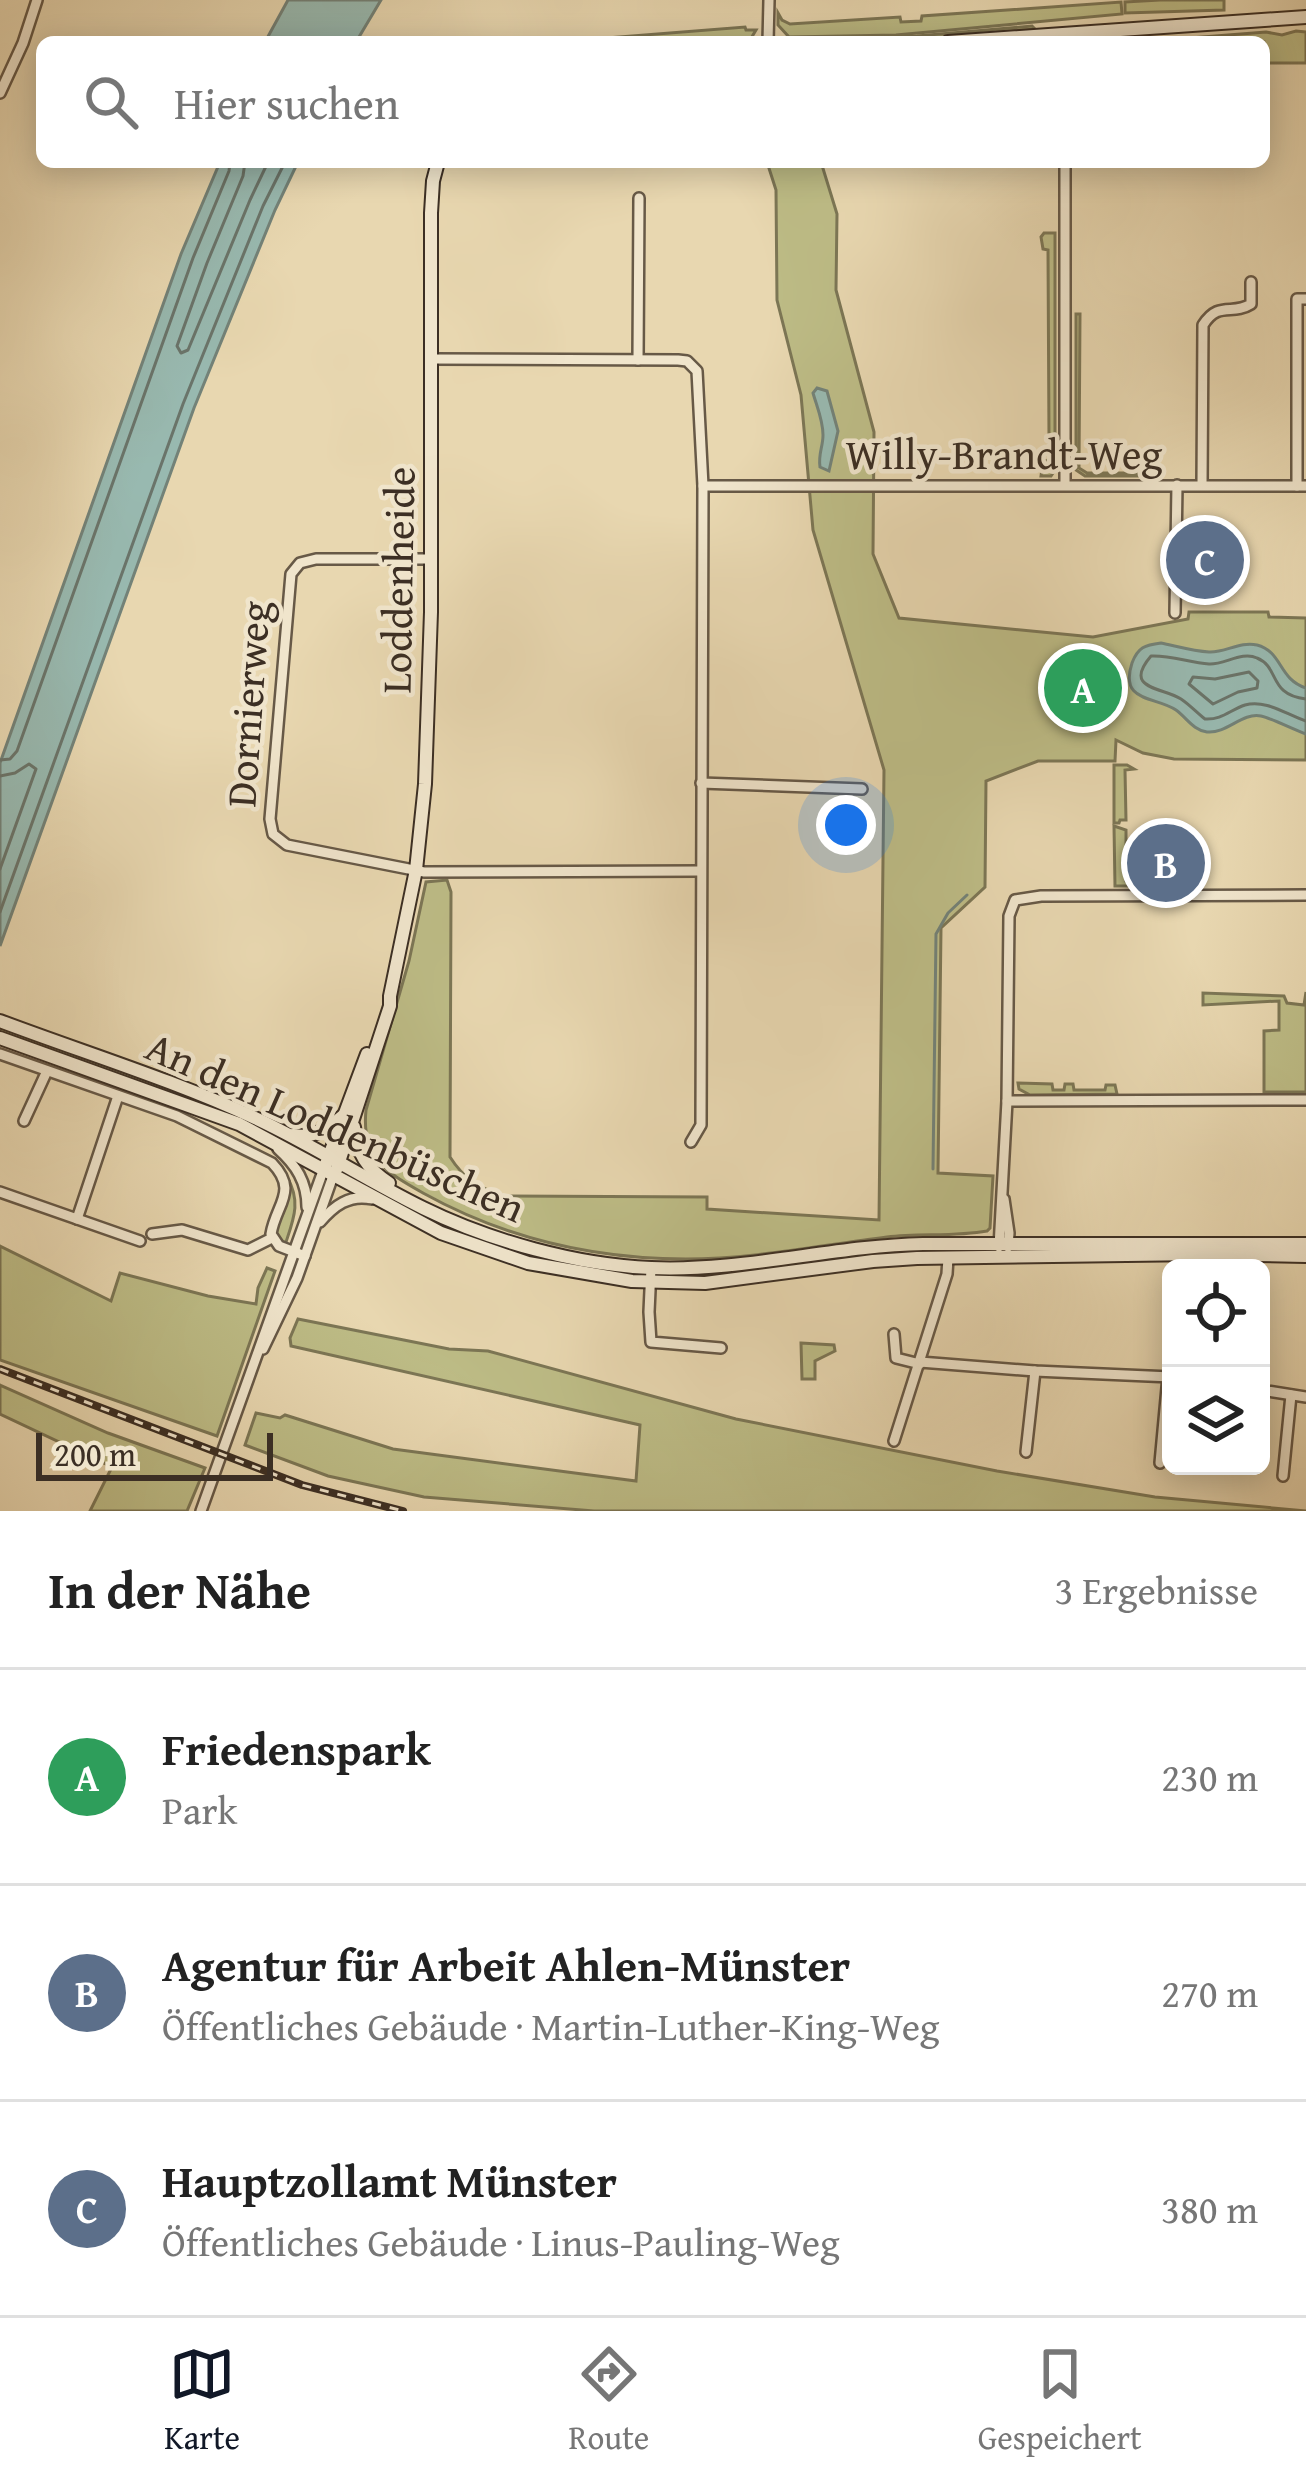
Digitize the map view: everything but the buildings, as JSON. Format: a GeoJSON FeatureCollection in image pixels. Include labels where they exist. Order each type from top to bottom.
{"type":"FeatureCollection","features":[{"type":"Feature","properties":{"kind":"main road"},"geometry":{"type":"LineString","coordinates":[[1090,36],[1302,20]]}},
{"type":"Feature","properties":{"kind":"main road","name":"Loddenheide"},"geometry":{"type":"LineString","coordinates":[[331,1167],[382,1034],[416,870],[425,784],[431,213],[437,168]]}},
{"type":"Feature","properties":{"kind":"main road","name":"An den Loddenbüschen"},"geometry":{"type":"LineString","coordinates":[[0,1021],[197,1094],[281,1131],[377,1200],[441,1232],[529,1263],[705,1283],[1003,1248],[1306,1256]]}},
{"type":"Feature","properties":{"kind":"main road","name":"An den Loddenbüschen"},"geometry":{"type":"LineString","coordinates":[[0,1038],[228,1120],[424,1209],[513,1243],[651,1275],[878,1246],[1306,1244]]}},
{"type":"Feature","properties":{"kind":"main road"},"geometry":{"type":"LineString","coordinates":[[281,1131],[313,1135],[350,1117],[368,1167],[424,1209]]}},
{"type":"Feature","properties":{"kind":"street"},"geometry":{"type":"LineString","coordinates":[[0,93],[38,0]]}},
{"type":"Feature","properties":{"kind":"street"},"geometry":{"type":"LineString","coordinates":[[769,0],[769,36]]}},
{"type":"Feature","properties":{"kind":"street"},"geometry":{"type":"LineString","coordinates":[[1065,168],[1066,485]]}},
{"type":"Feature","properties":{"kind":"street"},"geometry":{"type":"LineString","coordinates":[[638,360],[639,198]]}},
{"type":"Feature","properties":{"kind":"street"},"geometry":{"type":"LineString","coordinates":[[1202,485],[1203,325],[1212,313],[1251,304],[1251,282]]}},
{"type":"Feature","properties":{"kind":"street"},"geometry":{"type":"LineString","coordinates":[[1302,486],[1302,330],[1297,299],[1306,298]]}},
{"type":"Feature","properties":{"kind":"street"},"geometry":{"type":"LineString","coordinates":[[432,359],[687,361],[698,371],[703,486],[701,1125],[691,1142]]}},
{"type":"Feature","properties":{"kind":"street"},"geometry":{"type":"LineString","coordinates":[[1175,613],[1177,485]]}},
{"type":"Feature","properties":{"kind":"street","name":"Willy-Brandt-Weg"},"geometry":{"type":"LineString","coordinates":[[703,486],[1302,486]]}},
{"type":"Feature","properties":{"kind":"street","name":"Dornierweg"},"geometry":{"type":"LineString","coordinates":[[416,870],[287,845],[273,834],[270,819],[291,574],[300,563],[316,559],[430,559]]}},
{"type":"Feature","properties":{"kind":"street"},"geometry":{"type":"LineString","coordinates":[[701,783],[862,789]]}},
{"type":"Feature","properties":{"kind":"street"},"geometry":{"type":"LineString","coordinates":[[416,870],[700,871]]}},
{"type":"Feature","properties":{"kind":"street"},"geometry":{"type":"LineString","coordinates":[[1003,1248],[1009,916],[1015,900],[1306,895]]}},
{"type":"Feature","properties":{"kind":"street","name":"An den Loddenbüschen"},"geometry":{"type":"LineString","coordinates":[[0,1054],[199,1126],[276,1166],[285,1189],[271,1226],[272,1238]]}},
{"type":"Feature","properties":{"kind":"street"},"geometry":{"type":"LineString","coordinates":[[24,1120],[47,1071]]}},
{"type":"Feature","properties":{"kind":"street","name":"An den Loddenbüschen"},"geometry":{"type":"LineString","coordinates":[[77,1219],[118,1096]]}},
{"type":"Feature","properties":{"kind":"street"},"geometry":{"type":"LineString","coordinates":[[1007,1101],[1306,1100]]}},
{"type":"Feature","properties":{"kind":"street"},"geometry":{"type":"LineString","coordinates":[[201,1511],[260,1354],[276,1326],[306,1218],[306,1192],[297,1170],[265,1138]]}},
{"type":"Feature","properties":{"kind":"street"},"geometry":{"type":"LineString","coordinates":[[306,1218],[331,1167]]}},
{"type":"Feature","properties":{"kind":"street"},"geometry":{"type":"LineString","coordinates":[[316,1227],[331,1167]]}},
{"type":"Feature","properties":{"kind":"street"},"geometry":{"type":"LineString","coordinates":[[0,1192],[140,1241]]}},
{"type":"Feature","properties":{"kind":"street"},"geometry":{"type":"LineString","coordinates":[[299,1254],[336,1206],[362,1197],[377,1200]]}},
{"type":"Feature","properties":{"kind":"street"},"geometry":{"type":"LineString","coordinates":[[152,1234],[182,1230],[248,1250],[272,1238],[299,1254]]}},
{"type":"Feature","properties":{"kind":"street"},"geometry":{"type":"LineString","coordinates":[[894,1441],[948,1258]]}},
{"type":"Feature","properties":{"kind":"street"},"geometry":{"type":"LineString","coordinates":[[651,1275],[650,1342],[721,1348]]}},
{"type":"Feature","properties":{"kind":"street"},"geometry":{"type":"LineString","coordinates":[[894,1334],[896,1358],[920,1363],[1162,1377]]}},
{"type":"Feature","properties":{"kind":"street"},"geometry":{"type":"LineString","coordinates":[[1026,1452],[1035,1371]]}},
{"type":"Feature","properties":{"kind":"street"},"geometry":{"type":"LineString","coordinates":[[1270,1392],[1306,1397]]}},
{"type":"Feature","properties":{"kind":"street"},"geometry":{"type":"LineString","coordinates":[[1282,1476],[1291,1395]]}},
{"type":"Feature","properties":{"kind":"street"},"geometry":{"type":"LineString","coordinates":[[1160,1463],[1162,1446]]}},
{"type":"Feature","properties":{"kind":"shaded area"},"geometry":{"type":"Polygon","coordinates":[[[1224,0],[1224,10],[1125,13],[1125,2],[1224,0]]]}},
{"type":"Feature","properties":{"kind":"shaded area"},"geometry":{"type":"Polygon","coordinates":[[[1121,2],[1122,14],[896,35],[788,36],[778,25],[778,13],[790,24],[900,17],[901,22],[921,21],[922,16],[1121,2]]]}},
{"type":"Feature","properties":{"kind":"shaded area"},"geometry":{"type":"Polygon","coordinates":[[[1032,26],[1035,29],[955,36],[917,36],[1032,26]]]}},
{"type":"Feature","properties":{"kind":"shaded area"},"geometry":{"type":"Polygon","coordinates":[[[745,27],[756,30],[752,36],[632,36],[745,27]]]}},
{"type":"Feature","properties":{"kind":"shaded area"},"geometry":{"type":"Polygon","coordinates":[[[1266,32],[1306,32],[1306,63],[1270,63],[1270,36],[1215,36],[1266,32]]]}},
{"type":"Feature","properties":{"kind":"shaded area"},"geometry":{"type":"Polygon","coordinates":[[[769,168],[823,168],[837,214],[836,290],[874,432],[873,554],[899,618],[1093,637],[1188,619],[1189,612],[1268,612],[1269,617],[1306,618],[1306,760],[1174,759],[1143,753],[1116,740],[1115,761],[1038,761],[986,781],[985,887],[941,928],[938,1173],[993,1176],[987,1231],[887,1237],[711,1258],[651,1258],[583,1250],[518,1234],[454,1209],[398,1178],[372,1152],[366,1110],[409,961],[426,882],[447,880],[451,892],[450,1157],[473,1182],[504,1196],[707,1197],[707,1209],[879,1220],[884,770],[813,530],[801,395],[777,300],[776,190],[769,168]]]}},
{"type":"Feature","properties":{"kind":"shaded area"},"geometry":{"type":"Polygon","coordinates":[[[1055,233],[1055,470],[1051,476],[1041,476],[1043,461],[1049,460],[1049,437],[1048,250],[1043,249],[1041,237],[1055,233]]]}},
{"type":"Feature","properties":{"kind":"shaded area"},"geometry":{"type":"Polygon","coordinates":[[[1076,314],[1080,314],[1079,468],[1087,473],[1138,476],[1085,476],[1076,470],[1076,314]]]}},
{"type":"Feature","properties":{"kind":"shaded area"},"geometry":{"type":"Polygon","coordinates":[[[1114,765],[1134,769],[1125,770],[1126,820],[1119,823],[1114,823],[1114,765]]]}},
{"type":"Feature","properties":{"kind":"shaded area"},"geometry":{"type":"Polygon","coordinates":[[[1114,826],[1126,830],[1126,881],[1132,886],[1115,886],[1114,826]]]}},
{"type":"Feature","properties":{"kind":"shaded area"},"geometry":{"type":"Polygon","coordinates":[[[1306,992],[1306,1092],[1264,1092],[1264,1031],[1279,1030],[1279,1001],[1203,1005],[1203,993],[1284,996],[1287,1003],[1304,1005],[1306,992]]]}},
{"type":"Feature","properties":{"kind":"shaded area"},"geometry":{"type":"Polygon","coordinates":[[[0,1025],[202,1100],[317,1157],[214,1107],[0,1034],[0,1025]]]}},
{"type":"Feature","properties":{"kind":"shaded area"},"geometry":{"type":"Polygon","coordinates":[[[1018,1083],[1052,1084],[1053,1090],[1064,1090],[1065,1084],[1073,1084],[1074,1090],[1105,1090],[1106,1085],[1115,1085],[1117,1094],[1030,1095],[1018,1083]]]}},
{"type":"Feature","properties":{"kind":"shaded area"},"geometry":{"type":"Polygon","coordinates":[[[287,1177],[295,1210],[283,1242],[274,1233],[288,1199],[287,1177]]]}},
{"type":"Feature","properties":{"kind":"shaded area"},"geometry":{"type":"Polygon","coordinates":[[[0,1246],[111,1301],[120,1273],[256,1304],[267,1268],[275,1271],[217,1436],[0,1360],[0,1246]]]}},
{"type":"Feature","properties":{"kind":"shaded area"},"geometry":{"type":"Polygon","coordinates":[[[298,1319],[449,1349],[488,1351],[736,1419],[997,1471],[1155,1497],[1306,1511],[594,1511],[424,1497],[328,1476],[245,1445],[256,1413],[285,1415],[393,1449],[636,1481],[640,1425],[291,1346],[298,1319]]]}},
{"type":"Feature","properties":{"kind":"shaded area"},"geometry":{"type":"Polygon","coordinates":[[[801,1343],[834,1345],[835,1351],[815,1361],[815,1379],[802,1379],[801,1343]]]}},
{"type":"Feature","properties":{"kind":"shaded area"},"geometry":{"type":"Polygon","coordinates":[[[0,1385],[108,1433],[205,1468],[187,1511],[90,1511],[112,1467],[0,1414],[0,1385]]]}},
{"type":"Feature","properties":{"kind":"water"},"geometry":{"type":"Polygon","coordinates":[[[288,0],[381,0],[360,36],[268,36],[288,0]]]}},
{"type":"Feature","properties":{"kind":"water"},"geometry":{"type":"Polygon","coordinates":[[[217,168],[295,168],[194,408],[0,946],[0,763],[181,254],[217,168]]]}},
{"type":"Feature","properties":{"kind":"water"},"geometry":{"type":"Polygon","coordinates":[[[817,388],[827,391],[838,431],[829,471],[820,467],[823,435],[813,393],[817,388]]]}},
{"type":"Feature","properties":{"kind":"water"},"geometry":{"type":"Polygon","coordinates":[[[1161,643],[1209,652],[1245,645],[1265,648],[1290,678],[1306,688],[1306,734],[1254,716],[1207,732],[1176,710],[1141,696],[1130,685],[1132,663],[1143,648],[1161,643]]]}},
{"type":"Feature","properties":{"kind":"waterway"},"geometry":{"type":"LineString","coordinates":[[933,1169],[936,934],[948,913],[967,895]]}},
{"type":"Feature","properties":{"kind":"railway"},"geometry":{"type":"LineString","coordinates":[[0,1369],[302,1485],[403,1511]]}},
{"type":"Feature","properties":{"kind":"place","name":"Hauptzollamt Münster"},"geometry":{"type":"Point","coordinates":[1205,560]}},
{"type":"Feature","properties":{"kind":"place","name":"Friedenspark"},"geometry":{"type":"Point","coordinates":[1083,688]}},
{"type":"Feature","properties":{"kind":"place","name":"Agentur für Arbeit Ahlen-Münster"},"geometry":{"type":"Point","coordinates":[1166,863]}}]}
